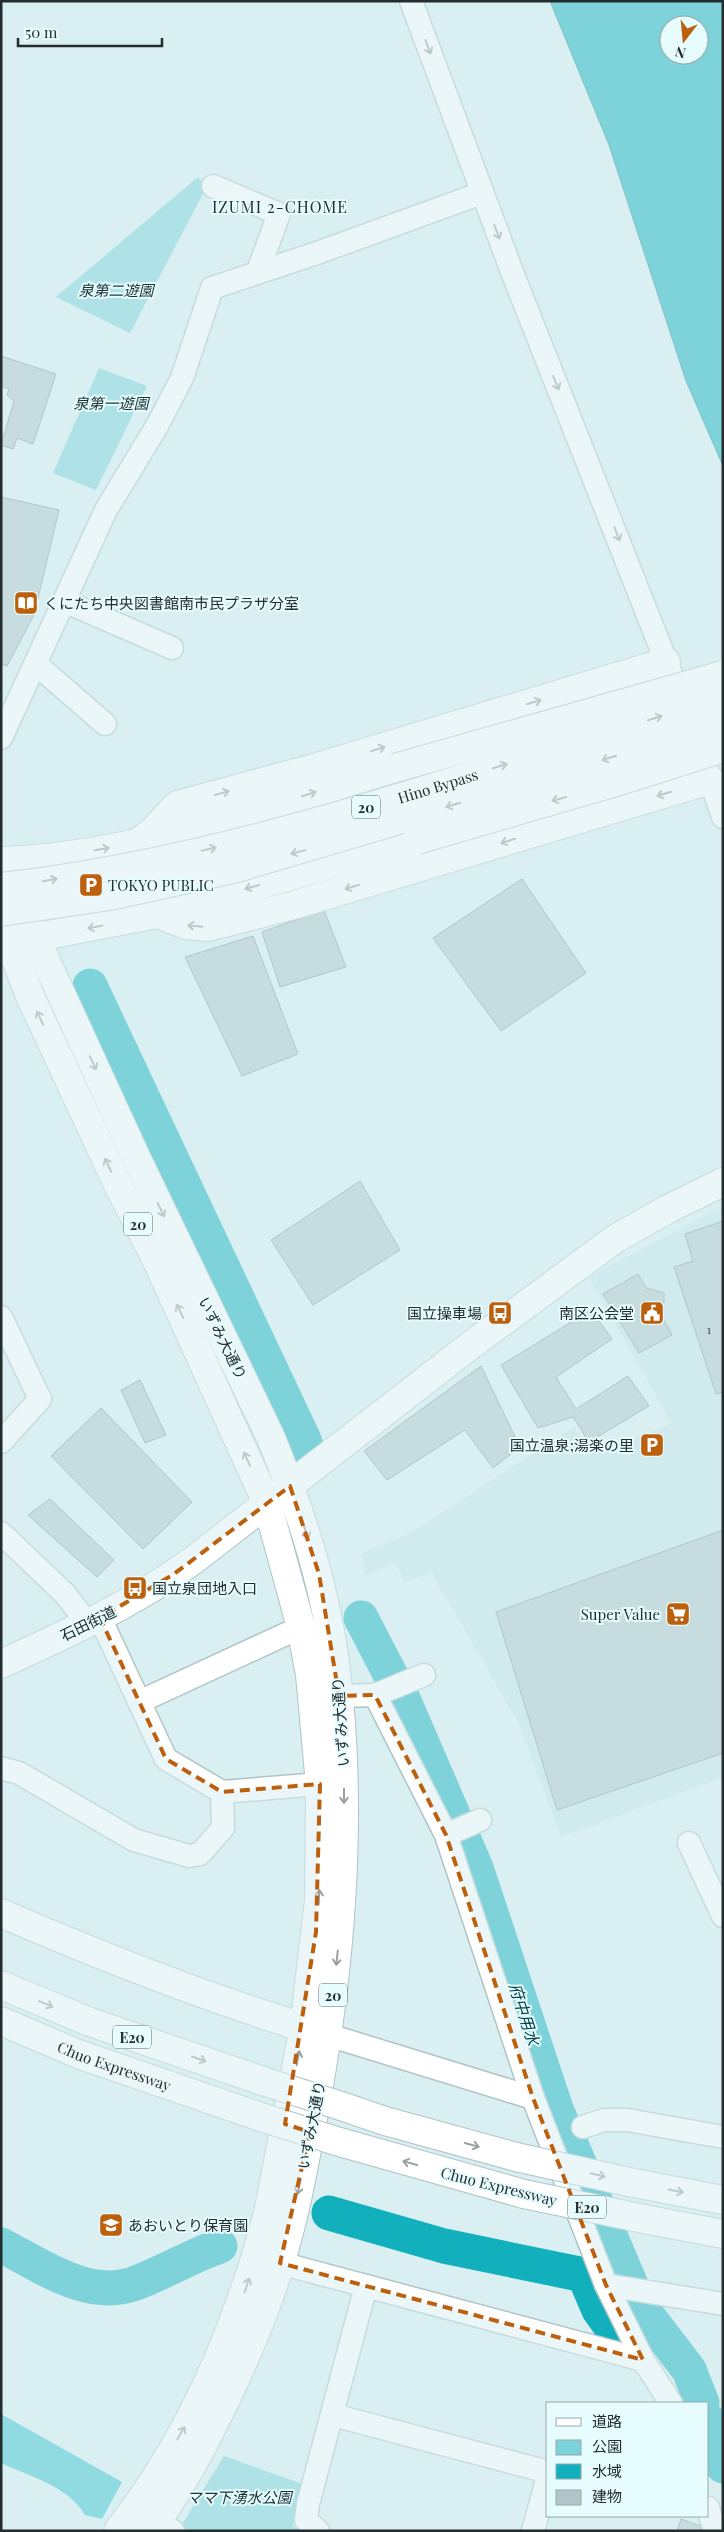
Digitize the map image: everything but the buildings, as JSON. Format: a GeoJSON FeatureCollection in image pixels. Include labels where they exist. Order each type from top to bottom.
{"type":"FeatureCollection","features":[{"type":"Feature","properties":{"kind":"main road"},"geometry":{"type":"LineString","coordinates":[[138,842],[151,833],[177,805],[323,765],[666,662]]}},
{"type":"Feature","properties":{"kind":"main road"},"geometry":{"type":"LineString","coordinates":[[1,861],[35,860],[138,842],[206,825],[395,768],[723,675]]}},
{"type":"Feature","properties":{"kind":"main road","name":"Hino Bypass"},"geometry":{"type":"LineString","coordinates":[[1,887],[50,880],[211,849],[405,796],[723,697]]}},
{"type":"Feature","properties":{"kind":"main road","name":"Hino Bypass"},"geometry":{"type":"LineString","coordinates":[[1,912],[102,897],[237,868],[329,843],[723,724]]}},
{"type":"Feature","properties":{"kind":"main road"},"geometry":{"type":"LineString","coordinates":[[4,938],[38,938],[158,914],[623,780],[723,748]]}},
{"type":"Feature","properties":{"kind":"main road"},"geometry":{"type":"LineString","coordinates":[[158,914],[186,925],[208,927],[294,905],[710,780]]}},
{"type":"Feature","properties":{"kind":"main road","name":"20"},"geometry":{"type":"LineString","coordinates":[[1,865],[38,938]]}},
{"type":"Feature","properties":{"kind":"main road","name":"いずみ大通り"},"geometry":{"type":"LineString","coordinates":[[4,938],[118,1185],[156,1259],[268,1503],[301,1627],[310,1675],[320,1784],[316,2031],[304,2164],[280,2263],[254,2338],[237,2377],[161,2505],[118,2531]]}},
{"type":"Feature","properties":{"kind":"main road","name":"いずみ大通り"},"geometry":{"type":"LineString","coordinates":[[38,938],[71,1017],[271,1438],[290,1486],[319,1574],[328,1614],[339,1696],[344,1777],[343,1896],[316,2031],[268,2213],[244,2294],[205,2388],[161,2505]]}},
{"type":"Feature","properties":{"kind":"main road","name":"石田街道"},"geometry":{"type":"LineString","coordinates":[[1,1664],[94,1620],[161,1583],[268,1503],[470,1345],[615,1239],[660,1213],[723,1182]]}},
{"type":"Feature","properties":{"kind":"main road"},"geometry":{"type":"LineString","coordinates":[[1,1913],[138,1969],[316,2031]]}},
{"type":"Feature","properties":{"kind":"main road","name":"E20"},"geometry":{"type":"LineString","coordinates":[[1,1985],[90,2022],[385,2121],[516,2157],[723,2200]]}},
{"type":"Feature","properties":{"kind":"main road","name":"Chuo Expressway"},"geometry":{"type":"LineString","coordinates":[[1,2021],[78,2054],[336,2141],[524,2194],[723,2234]]}},
{"type":"Feature","properties":{"kind":"street"},"geometry":{"type":"LineString","coordinates":[[410,1],[482,194],[666,662],[723,817]]}},
{"type":"Feature","properties":{"kind":"street"},"geometry":{"type":"LineString","coordinates":[[213,186],[279,214],[258,271]]}},
{"type":"Feature","properties":{"kind":"street"},"geometry":{"type":"LineString","coordinates":[[1,738],[37,665],[106,510],[157,426],[182,378],[212,288],[482,194]]}},
{"type":"Feature","properties":{"kind":"street"},"geometry":{"type":"LineString","coordinates":[[64,601],[172,648]]}},
{"type":"Feature","properties":{"kind":"street"},"geometry":{"type":"LineString","coordinates":[[37,665],[105,724]]}},
{"type":"Feature","properties":{"kind":"street"},"geometry":{"type":"LineString","coordinates":[[1,1317],[40,1398],[1,1442]]}},
{"type":"Feature","properties":{"kind":"street"},"geometry":{"type":"LineString","coordinates":[[1,1533],[94,1620],[139,1702],[166,1760],[222,1792],[320,1784]]}},
{"type":"Feature","properties":{"kind":"street"},"geometry":{"type":"LineString","coordinates":[[139,1702],[301,1627]]}},
{"type":"Feature","properties":{"kind":"street"},"geometry":{"type":"LineString","coordinates":[[339,1696],[380,1693],[420,1676]]}},
{"type":"Feature","properties":{"kind":"street"},"geometry":{"type":"LineString","coordinates":[[380,1693],[463,1828],[533,2098],[643,2360],[670,2402]]}},
{"type":"Feature","properties":{"kind":"street"},"geometry":{"type":"LineString","coordinates":[[1,1768],[19,1773],[134,1840],[195,1857],[200,1854],[223,1828],[222,1792]]}},
{"type":"Feature","properties":{"kind":"street"},"geometry":{"type":"LineString","coordinates":[[689,1843],[723,1916]]}},
{"type":"Feature","properties":{"kind":"street"},"geometry":{"type":"LineString","coordinates":[[316,2031],[533,2098]]}},
{"type":"Feature","properties":{"kind":"street"},"geometry":{"type":"LineString","coordinates":[[583,2127],[604,2120],[627,2120],[723,2137]]}},
{"type":"Feature","properties":{"kind":"street"},"geometry":{"type":"LineString","coordinates":[[280,2263],[643,2360]]}},
{"type":"Feature","properties":{"kind":"street"},"geometry":{"type":"LineString","coordinates":[[318,2531],[306,2520],[366,2286]]}},
{"type":"Feature","properties":{"kind":"street"},"geometry":{"type":"LineString","coordinates":[[611,2286],[723,2304]]}},
{"type":"Feature","properties":{"kind":"street"},"geometry":{"type":"LineString","coordinates":[[333,2415],[546,2473]]}},
{"type":"Feature","properties":{"kind":"street"},"geometry":{"type":"LineString","coordinates":[[533,2531],[546,2482]]}},
{"type":"Feature","properties":{"kind":"highlighted area"},"geometry":{"type":"Polygon","coordinates":[[[290,1486],[319,1574],[339,1696],[375,1695],[446,1835],[533,2098],[606,2285],[643,2360],[280,2263],[310,2132],[285,2124],[316,1932],[320,1784],[222,1792],[166,1759],[100,1618],[174,1574],[290,1486]]]}},
{"type":"Feature","properties":{"kind":"shaded area"},"geometry":{"type":"Polygon","coordinates":[[[723,1206],[723,1777],[561,1837],[519,1724],[432,1573],[404,1582],[396,1563],[366,1575],[361,1554],[412,1532],[574,1427],[588,1454],[672,1424],[589,1277],[723,1206]]]}},
{"type":"Feature","properties":{"kind":"shaded area"},"geometry":{"type":"Polygon","coordinates":[[[1,2414],[122,2482],[102,2519],[85,2515],[78,2505],[59,2489],[1,2463],[1,2414]]]}},
{"type":"Feature","properties":{"kind":"green space","name":"泉第二遊園"},"geometry":{"type":"Polygon","coordinates":[[[198,177],[206,188],[130,333],[56,297],[198,177]]]}},
{"type":"Feature","properties":{"kind":"green space","name":"泉第一遊園"},"geometry":{"type":"Polygon","coordinates":[[[99,368],[147,386],[96,490],[53,473],[99,368]]]}},
{"type":"Feature","properties":{"kind":"green space","name":"ママ下湧水公園"},"geometry":{"type":"Polygon","coordinates":[[[224,2456],[305,2485],[293,2526],[302,2531],[189,2531],[181,2526],[224,2456]]]}},
{"type":"Feature","properties":{"kind":"water"},"geometry":{"type":"Polygon","coordinates":[[[550,1],[723,1],[723,466],[686,381],[609,145],[550,1]]]}},
{"type":"Feature","properties":{"kind":"waterway"},"geometry":{"type":"LineString","coordinates":[[90,986],[304,1440],[308,1453]]}},
{"type":"Feature","properties":{"kind":"waterway","name":"府中用水"},"geometry":{"type":"LineString","coordinates":[[361,1618],[403,1699],[476,1868],[556,2109],[640,2306],[689,2370],[702,2402]]}},
{"type":"Feature","properties":{"kind":"waterway"},"geometry":{"type":"LineString","coordinates":[[329,2213],[444,2246],[584,2275],[599,2310],[616,2334]]}},
{"type":"Feature","properties":{"kind":"waterway"},"geometry":{"type":"LineString","coordinates":[[1,2245],[66,2279],[101,2288],[136,2283],[220,2246]]}},
{"type":"Feature","properties":{"kind":"waterway","name":"府中用水"},"geometry":{"type":"LineString","coordinates":[[709,2423],[723,2466]]}},
{"type":"Feature","properties":{"kind":"place","name":"くにたち中央図書館南市民プラザ分室"},"geometry":{"type":"Point","coordinates":[26,603]}},
{"type":"Feature","properties":{"kind":"place","name":"TOKYO PUBLIC"},"geometry":{"type":"Point","coordinates":[91,885]}},
{"type":"Feature","properties":{"kind":"place","name":"国立操車場"},"geometry":{"type":"Point","coordinates":[500,1313]}},
{"type":"Feature","properties":{"kind":"place","name":"南区公会堂"},"geometry":{"type":"Point","coordinates":[652,1313]}},
{"type":"Feature","properties":{"kind":"place","name":"国立温泉;湯楽の里"},"geometry":{"type":"Point","coordinates":[652,1445]}},
{"type":"Feature","properties":{"kind":"place","name":"国立泉団地入口"},"geometry":{"type":"Point","coordinates":[135,1588]}},
{"type":"Feature","properties":{"kind":"place","name":"Super Value"},"geometry":{"type":"Point","coordinates":[678,1614]}},
{"type":"Feature","properties":{"kind":"place","name":"あおいとり保育園"},"geometry":{"type":"Point","coordinates":[111,2225]}},
{"type":"Feature","properties":{"kind":"district","name":"IZUMI 2-CHOME"},"geometry":{"type":"Point","coordinates":[280,206]}}]}
